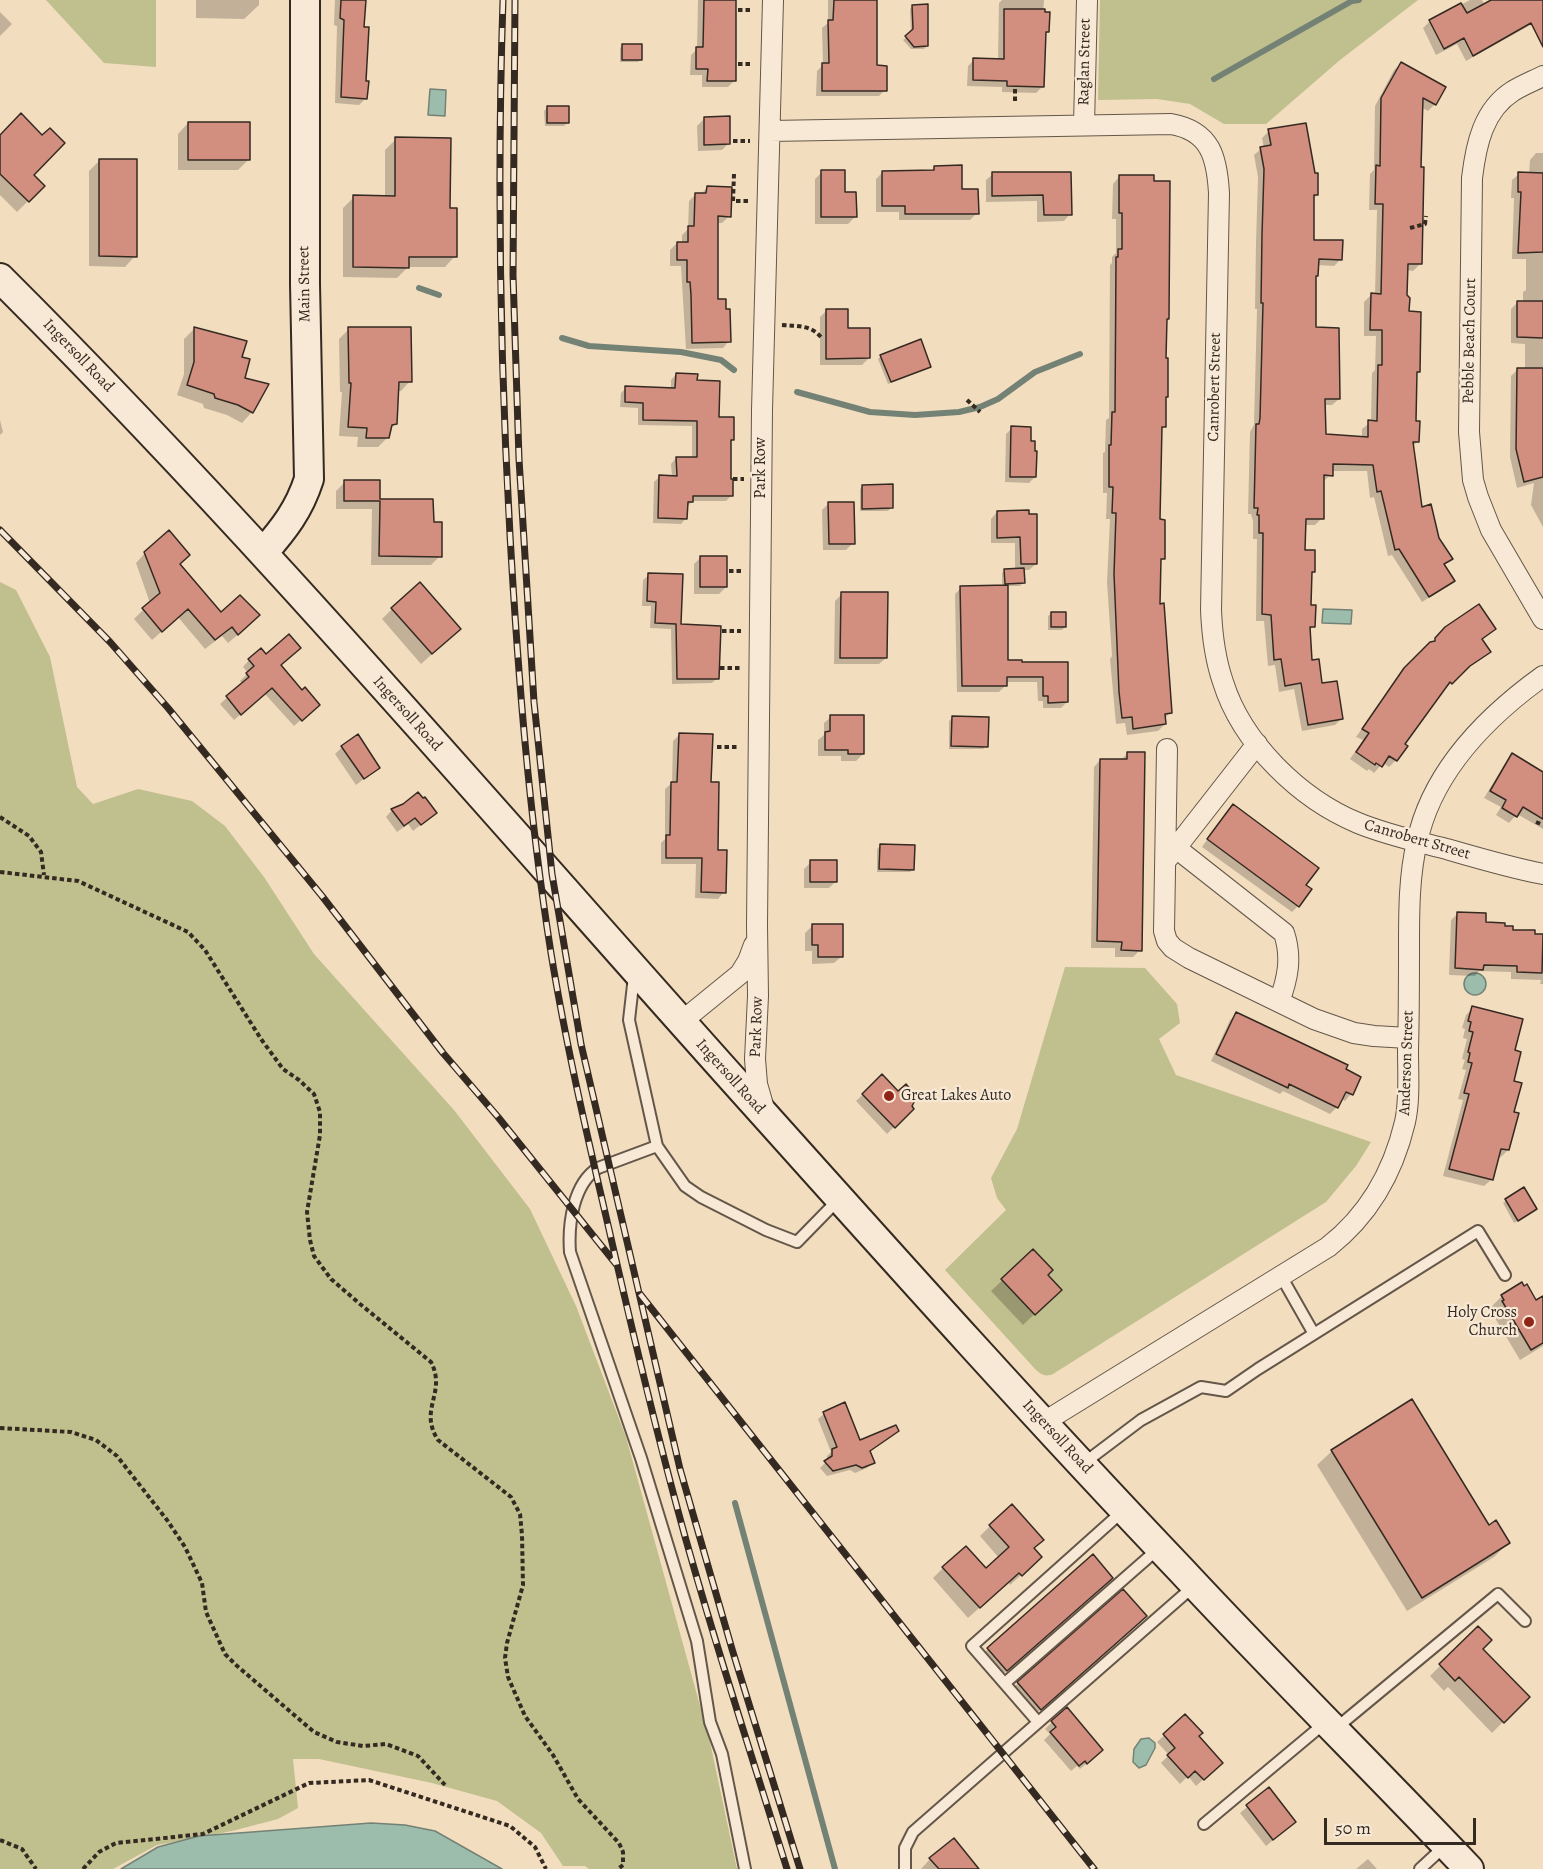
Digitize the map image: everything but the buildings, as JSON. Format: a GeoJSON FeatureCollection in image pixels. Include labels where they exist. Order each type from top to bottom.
{"type":"FeatureCollection","features":[{"type":"Feature","properties":{"kind":"main road","name":"Main Street"},"geometry":{"type":"LineString","coordinates":[[262,553],[285,528],[302,501],[309,479],[304,284],[305,0]]}},
{"type":"Feature","properties":{"kind":"main road","name":"Ingersoll Road"},"geometry":{"type":"LineString","coordinates":[[0,278],[84,361],[262,553],[537,857],[766,1117],[1159,1547],[1469,1869]]}},
{"type":"Feature","properties":{"kind":"street","name":"Park Row"},"geometry":{"type":"LineString","coordinates":[[766,1117],[755,1059],[759,996],[757,936],[762,410],[773,0]]}},
{"type":"Feature","properties":{"kind":"street","name":"Raglan Street"},"geometry":{"type":"LineString","coordinates":[[1084,125],[1086,0]]}},
{"type":"Feature","properties":{"kind":"street","name":"Pebble Beach Court"},"geometry":{"type":"LineString","coordinates":[[1543,76],[1512,92],[1498,105],[1486,122],[1476,146],[1472,178],[1469,432],[1473,480],[1491,530],[1543,619]]}},
{"type":"Feature","properties":{"kind":"street","name":"Canrobert Street"},"geometry":{"type":"LineString","coordinates":[[770,131],[1179,125],[1204,141],[1213,154],[1218,170],[1219,193],[1212,632],[1225,688],[1232,705],[1257,744],[1282,773],[1324,806],[1357,823],[1543,874]]}},
{"type":"Feature","properties":{"kind":"street","name":"Anderson Street"},"geometry":{"type":"LineString","coordinates":[[1044,1422],[1328,1247],[1347,1232],[1370,1204],[1386,1178],[1405,1122],[1409,916],[1417,841],[1435,795],[1462,749],[1490,718],[1543,676]]}},
{"type":"Feature","properties":{"kind":"street"},"geometry":{"type":"LineString","coordinates":[[1171,854],[1257,744]]}},
{"type":"Feature","properties":{"kind":"street"},"geometry":{"type":"LineString","coordinates":[[1167,748],[1171,854],[1164,931],[1167,941],[1173,948],[1189,958],[1314,1019],[1354,1033],[1408,1038]]}},
{"type":"Feature","properties":{"kind":"street"},"geometry":{"type":"LineString","coordinates":[[1171,854],[1273,923],[1284,933],[1288,946],[1289,964],[1279,1002]]}},
{"type":"Feature","properties":{"kind":"street","name":"Park Row"},"geometry":{"type":"LineString","coordinates":[[681,1022],[740,974],[748,961],[757,936]]}},
{"type":"Feature","properties":{"kind":"lane"},"geometry":{"type":"LineString","coordinates":[[635,969],[629,1020],[657,1146],[685,1186],[701,1197],[766,1230],[797,1242],[840,1197]]}},
{"type":"Feature","properties":{"kind":"lane"},"geometry":{"type":"LineString","coordinates":[[657,1146],[590,1173],[580,1188],[575,1202],[570,1228],[570,1252],[641,1458],[697,1641],[710,1722],[722,1754],[745,1869]]}},
{"type":"Feature","properties":{"kind":"lane"},"geometry":{"type":"LineString","coordinates":[[1083,1464],[1141,1420],[1201,1387],[1226,1391],[1478,1231],[1504,1275]]}},
{"type":"Feature","properties":{"kind":"lane"},"geometry":{"type":"LineString","coordinates":[[1281,1276],[1314,1334]]}},
{"type":"Feature","properties":{"kind":"lane"},"geometry":{"type":"LineString","coordinates":[[1038,1722],[972,1646],[1124,1509]]}},
{"type":"Feature","properties":{"kind":"lane"},"geometry":{"type":"LineString","coordinates":[[1005,1683],[1159,1547]]}},
{"type":"Feature","properties":{"kind":"lane"},"geometry":{"type":"LineString","coordinates":[[905,1869],[905,1848],[913,1832],[1195,1585]]}},
{"type":"Feature","properties":{"kind":"lane"},"geometry":{"type":"LineString","coordinates":[[1204,1824],[1498,1594],[1525,1621]]}},
{"type":"Feature","properties":{"kind":"lane"},"geometry":{"type":"LineString","coordinates":[[1420,1869],[1446,1845]]}},
{"type":"Feature","properties":{"kind":"path"},"geometry":{"type":"LineString","coordinates":[[738,10],[752,10]]}},
{"type":"Feature","properties":{"kind":"path"},"geometry":{"type":"LineString","coordinates":[[738,64],[751,64]]}},
{"type":"Feature","properties":{"kind":"path"},"geometry":{"type":"LineString","coordinates":[[1015,89],[1015,101]]}},
{"type":"Feature","properties":{"kind":"path"},"geometry":{"type":"LineString","coordinates":[[733,141],[750,141]]}},
{"type":"Feature","properties":{"kind":"path"},"geometry":{"type":"LineString","coordinates":[[734,174],[733,201],[749,201]]}},
{"type":"Feature","properties":{"kind":"path"},"geometry":{"type":"LineString","coordinates":[[1410,228],[1425,224],[1426,216]]}},
{"type":"Feature","properties":{"kind":"path"},"geometry":{"type":"LineString","coordinates":[[782,325],[806,327],[816,331],[821,337]]}},
{"type":"Feature","properties":{"kind":"path"},"geometry":{"type":"LineString","coordinates":[[967,400],[980,412]]}},
{"type":"Feature","properties":{"kind":"path"},"geometry":{"type":"LineString","coordinates":[[733,479],[745,479]]}},
{"type":"Feature","properties":{"kind":"path"},"geometry":{"type":"LineString","coordinates":[[729,571],[743,571]]}},
{"type":"Feature","properties":{"kind":"path"},"geometry":{"type":"LineString","coordinates":[[722,631],[741,631]]}},
{"type":"Feature","properties":{"kind":"path"},"geometry":{"type":"LineString","coordinates":[[720,668],[741,668]]}},
{"type":"Feature","properties":{"kind":"path"},"geometry":{"type":"LineString","coordinates":[[717,747],[739,747]]}},
{"type":"Feature","properties":{"kind":"path"},"geometry":{"type":"LineString","coordinates":[[0,817],[29,836],[40,852],[44,875]]}},
{"type":"Feature","properties":{"kind":"path"},"geometry":{"type":"LineString","coordinates":[[1536,822],[1543,825]]}},
{"type":"Feature","properties":{"kind":"path"},"geometry":{"type":"LineString","coordinates":[[0,872],[78,880],[188,932],[205,950],[261,1039],[283,1069],[299,1080],[314,1095],[320,1112],[320,1135],[307,1212],[314,1256],[331,1278],[431,1362],[436,1372],[435,1397],[429,1417],[432,1431],[438,1440],[511,1497],[519,1514],[522,1535],[523,1585],[507,1643],[505,1658],[508,1677],[525,1716],[553,1755],[578,1799],[619,1843],[623,1852],[623,1864],[618,1869]]}},
{"type":"Feature","properties":{"kind":"path"},"geometry":{"type":"LineString","coordinates":[[0,1428],[71,1432],[96,1440],[117,1456],[167,1520],[184,1547],[202,1583],[207,1612],[225,1654],[314,1732],[337,1742],[363,1746],[386,1744],[418,1756],[445,1785]]}},
{"type":"Feature","properties":{"kind":"path"},"geometry":{"type":"LineString","coordinates":[[83,1869],[99,1851],[116,1843],[203,1834],[309,1783],[369,1780],[510,1826],[535,1847],[546,1869]]}},
{"type":"Feature","properties":{"kind":"path"},"geometry":{"type":"LineString","coordinates":[[0,1840],[22,1849],[36,1869]]}},
{"type":"Feature","properties":{"kind":"shaded area"},"geometry":{"type":"Polygon","coordinates":[[[46,0],[156,0],[156,67],[104,63],[46,0]]]}},
{"type":"Feature","properties":{"kind":"shaded area"},"geometry":{"type":"Polygon","coordinates":[[[1100,0],[1418,0],[1340,60],[1266,124],[1224,124],[1190,104],[1157,99],[1098,100],[1100,0]]]}},
{"type":"Feature","properties":{"kind":"shaded area"},"geometry":{"type":"Polygon","coordinates":[[[430,89],[446,90],[445,116],[428,115],[430,89]]]}},
{"type":"Feature","properties":{"kind":"shaded area"},"geometry":{"type":"Polygon","coordinates":[[[0,582],[16,590],[50,657],[77,787],[93,804],[138,789],[192,801],[225,826],[264,877],[314,954],[454,1110],[530,1209],[576,1306],[626,1437],[710,1742],[737,1869],[589,1869],[585,1866],[563,1866],[541,1833],[497,1801],[432,1783],[319,1759],[293,1759],[298,1808],[278,1819],[232,1831],[157,1845],[113,1869],[0,1869],[0,582]]]}},
{"type":"Feature","properties":{"kind":"shaded area"},"geometry":{"type":"Polygon","coordinates":[[[1323,609],[1352,610],[1351,624],[1322,623],[1323,609]]]}},
{"type":"Feature","properties":{"kind":"shaded area"},"geometry":{"type":"Polygon","coordinates":[[[1065,967],[1145,968],[1177,1004],[1180,1023],[1159,1039],[1176,1075],[1371,1142],[1356,1166],[1326,1202],[1053,1374],[1046,1375],[1036,1370],[945,1270],[1006,1210],[997,1198],[991,1178],[1017,1129],[1065,967]]]}},
{"type":"Feature","properties":{"kind":"shaded area"},"geometry":{"type":"Polygon","coordinates":[[[1475,973],[1483,976],[1486,984],[1483,992],[1475,995],[1467,992],[1464,984],[1467,976],[1475,973]]]}},
{"type":"Feature","properties":{"kind":"shaded area"},"geometry":{"type":"Polygon","coordinates":[[[1149,1738],[1155,1743],[1155,1748],[1146,1765],[1139,1768],[1133,1762],[1134,1749],[1141,1739],[1149,1738]]]}},
{"type":"Feature","properties":{"kind":"shaded area"},"geometry":{"type":"Polygon","coordinates":[[[371,1823],[405,1825],[435,1831],[502,1869],[121,1869],[158,1847],[199,1836],[371,1823]]]}},
{"type":"Feature","properties":{"kind":"waterway"},"geometry":{"type":"LineString","coordinates":[[1214,79],[1352,1],[1359,0]]}},
{"type":"Feature","properties":{"kind":"waterway"},"geometry":{"type":"LineString","coordinates":[[419,288],[439,295]]}},
{"type":"Feature","properties":{"kind":"waterway"},"geometry":{"type":"LineString","coordinates":[[562,338],[589,346],[681,352],[721,360],[734,370]]}},
{"type":"Feature","properties":{"kind":"waterway"},"geometry":{"type":"LineString","coordinates":[[797,392],[870,412],[915,415],[959,412],[980,407],[998,399],[1035,372],[1080,354]]}},
{"type":"Feature","properties":{"kind":"waterway"},"geometry":{"type":"LineString","coordinates":[[735,1503],[835,1869]]}},
{"type":"Feature","properties":{"kind":"railway"},"geometry":{"type":"LineString","coordinates":[[503,0],[500,201],[507,468],[525,745],[543,901],[563,1022],[585,1124],[665,1462],[710,1622],[787,1869]]}},
{"type":"Feature","properties":{"kind":"railway"},"geometry":{"type":"LineString","coordinates":[[515,0],[513,275],[519,459],[534,702],[552,874],[581,1044],[680,1469],[732,1649],[800,1869]]}},
{"type":"Feature","properties":{"kind":"railway"},"geometry":{"type":"LineString","coordinates":[[0,530],[110,642],[168,708],[322,896],[443,1053],[498,1117],[616,1264]]}},
{"type":"Feature","properties":{"kind":"railway"},"geometry":{"type":"LineString","coordinates":[[640,1294],[1094,1869]]}},
{"type":"Feature","properties":{"kind":"place","name":"Great Lakes Auto"},"geometry":{"type":"Point","coordinates":[889,1096]}},
{"type":"Feature","properties":{"kind":"place","name":"Holy Cross Church"},"geometry":{"type":"Point","coordinates":[1529,1322]}}]}
